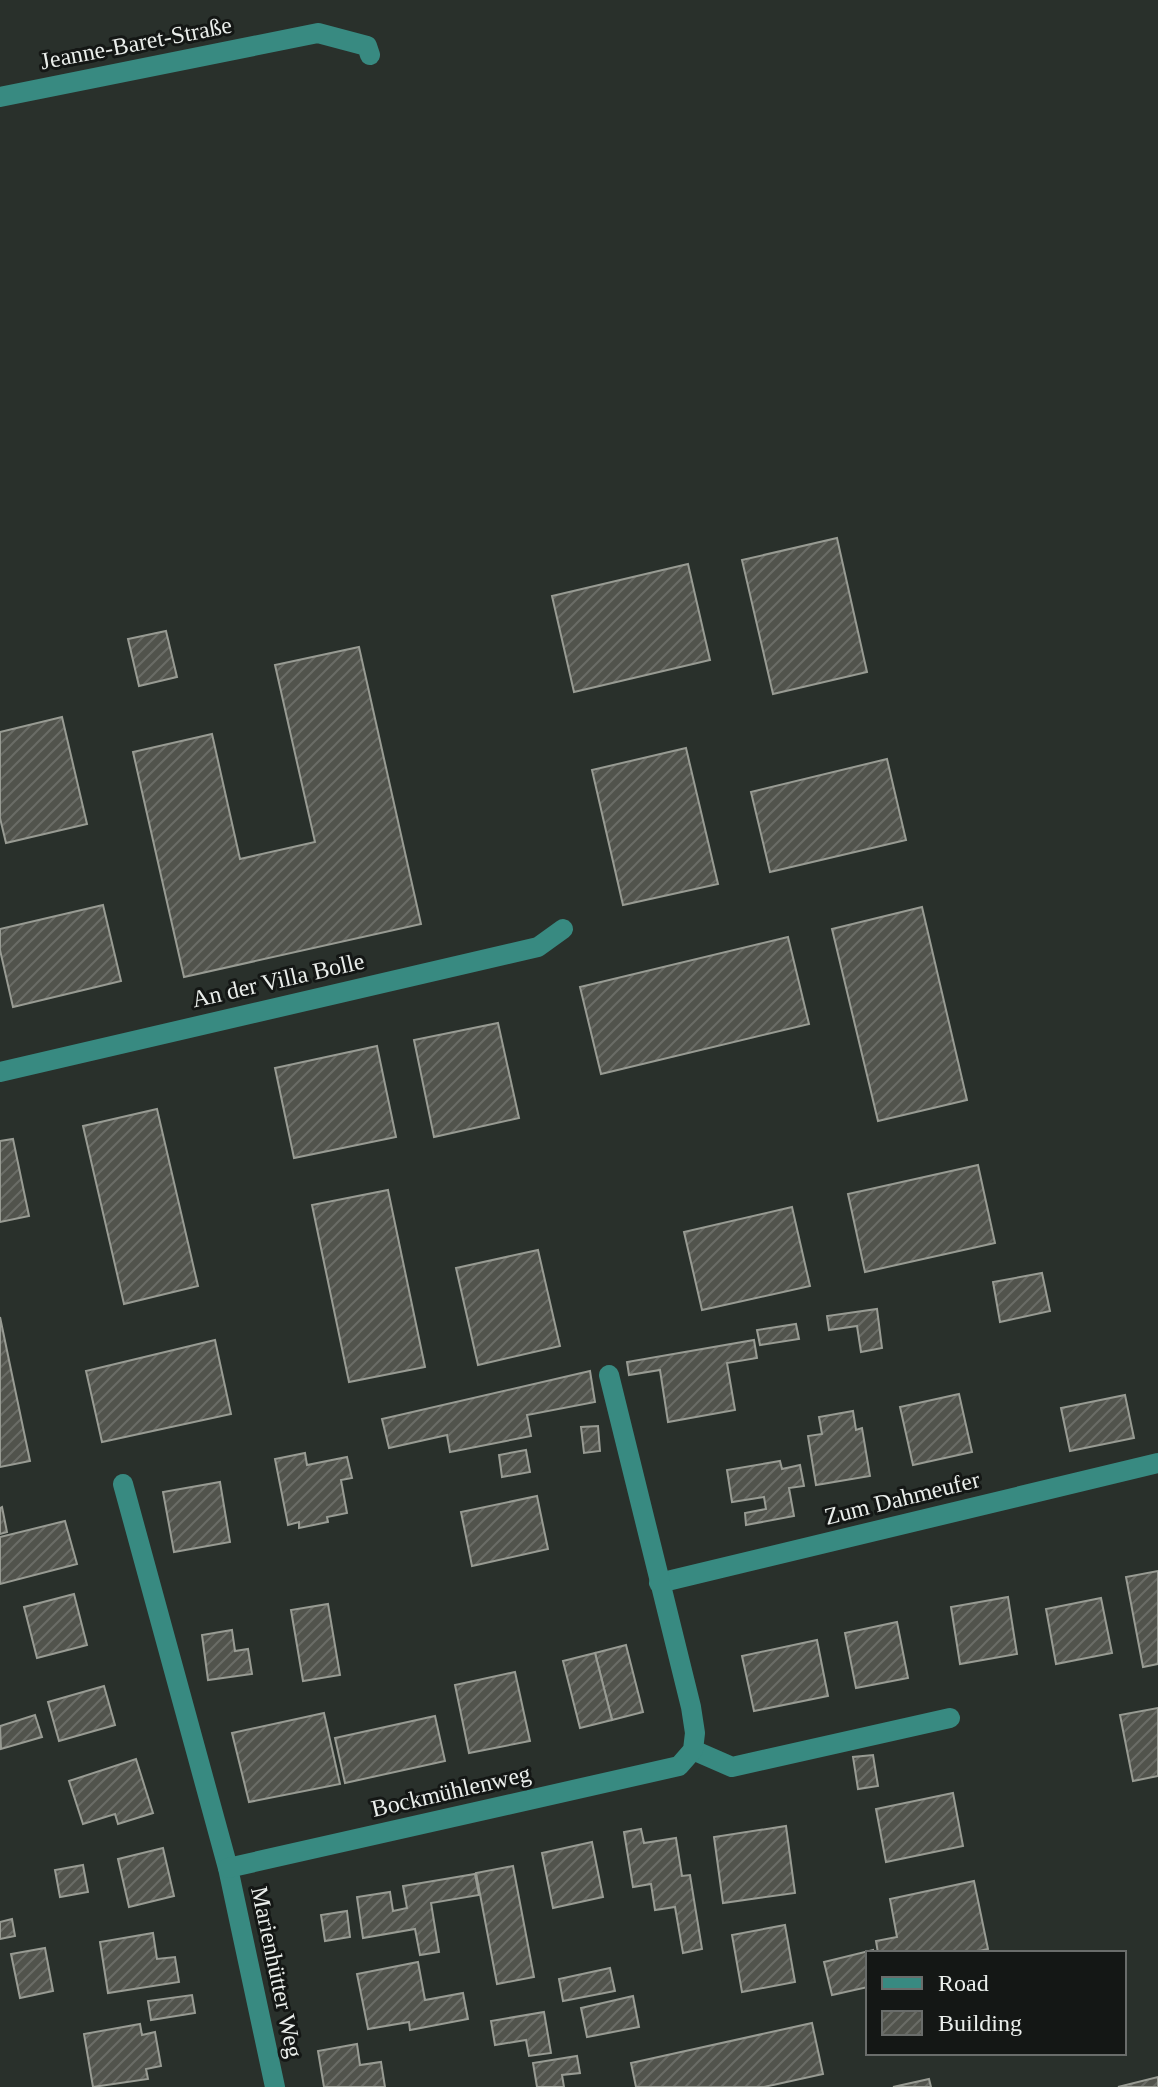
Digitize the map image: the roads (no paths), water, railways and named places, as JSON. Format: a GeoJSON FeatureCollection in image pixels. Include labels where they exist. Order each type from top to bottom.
{"type":"FeatureCollection","features":[{"type":"Feature","properties":{"kind":"street","name":"Jeanne-Baret-Straße"},"geometry":{"type":"LineString","coordinates":[[0,97],[318,33],[367,46],[370,55]]}},
{"type":"Feature","properties":{"kind":"street","name":"An der Villa Bolle"},"geometry":{"type":"LineString","coordinates":[[0,1072],[538,947],[563,929]]}},
{"type":"Feature","properties":{"kind":"street"},"geometry":{"type":"LineString","coordinates":[[609,1375],[691,1707],[695,1733],[693,1750],[732,1767],[950,1718]]}},
{"type":"Feature","properties":{"kind":"street","name":"Zum Dahmeufer"},"geometry":{"type":"LineString","coordinates":[[659,1583],[1158,1463]]}},
{"type":"Feature","properties":{"kind":"street"},"geometry":{"type":"LineString","coordinates":[[123,1484],[228,1868]]}},
{"type":"Feature","properties":{"kind":"street","name":"Bockmühlenweg"},"geometry":{"type":"LineString","coordinates":[[228,1868],[679,1766],[693,1750]]}},
{"type":"Feature","properties":{"kind":"street","name":"Marienhütter Weg"},"geometry":{"type":"LineString","coordinates":[[228,1868],[275,2087]]}}]}
